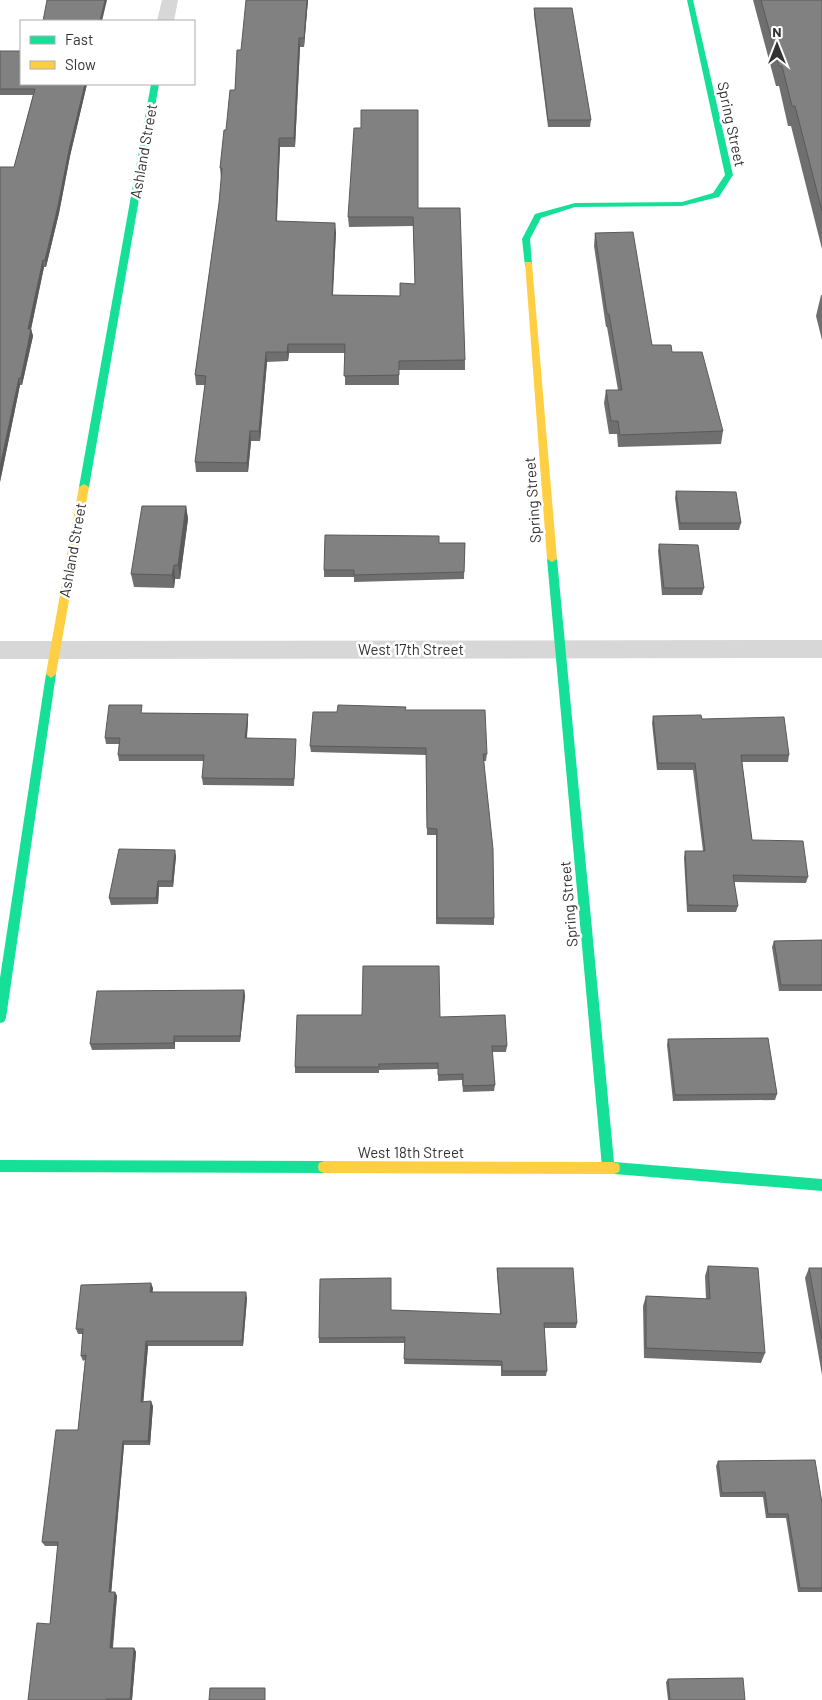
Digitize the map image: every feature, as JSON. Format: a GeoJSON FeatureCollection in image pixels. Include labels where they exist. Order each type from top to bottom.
{"type":"FeatureCollection","features":[{"type":"Feature","properties":{"kind":"street"},"geometry":{"type":"LineString","coordinates":[[166,20],[170,0]]}},
{"type":"Feature","properties":{"kind":"street","name":"Spring Street"},"geometry":{"type":"LineString","coordinates":[[608,1167],[558,649],[526,239],[538,216],[574,205],[682,204],[716,195],[729,175],[690,0]]}},
{"type":"Feature","properties":{"kind":"street","name":"Ashland Street"},"geometry":{"type":"LineString","coordinates":[[0,1018],[54,650],[155,85]]}},
{"type":"Feature","properties":{"kind":"street","name":"West 17th Street"},"geometry":{"type":"LineString","coordinates":[[0,650],[822,649]]}},
{"type":"Feature","properties":{"kind":"street","name":"West 18th Street"},"geometry":{"type":"LineString","coordinates":[[0,1166],[608,1167],[822,1184]]}},
{"type":"Feature","properties":{"kind":"building"},"geometry":{"type":"Polygon","coordinates":[[[47,0],[105,0],[100,20],[43,20],[47,0]]]}},
{"type":"Feature","properties":{"kind":"building"},"geometry":{"type":"Polygon","coordinates":[[[246,0],[307,0],[304,38],[299,38],[294,138],[279,138],[276,221],[335,223],[332,295],[400,296],[400,283],[415,284],[413,217],[348,217],[354,128],[361,128],[361,110],[418,110],[418,208],[460,208],[465,360],[399,361],[399,375],[344,376],[345,344],[288,344],[287,352],[266,352],[259,431],[250,431],[247,463],[195,462],[206,376],[195,375],[219,203],[224,130],[226,130],[230,90],[235,90],[237,50],[241,50],[246,0]]]}},
{"type":"Feature","properties":{"kind":"building"},"geometry":{"type":"Polygon","coordinates":[[[761,0],[822,0],[822,211],[795,106],[792,106],[782,66],[779,66],[761,0]]]}},
{"type":"Feature","properties":{"kind":"building"},"geometry":{"type":"Polygon","coordinates":[[[534,8],[572,8],[591,120],[548,120],[534,8]]]}},
{"type":"Feature","properties":{"kind":"building"},"geometry":{"type":"Polygon","coordinates":[[[0,51],[20,51],[20,85],[85,85],[58,206],[45,260],[43,260],[28,329],[31,329],[21,378],[19,378],[0,467],[0,167],[14,167],[35,89],[0,89],[0,51]]]}},
{"type":"Feature","properties":{"kind":"building"},"geometry":{"type":"Polygon","coordinates":[[[633,232],[652,345],[671,345],[672,352],[702,352],[723,431],[620,435],[618,421],[611,421],[606,390],[622,390],[609,314],[607,314],[595,233],[633,232]]]}},
{"type":"Feature","properties":{"kind":"building"},"geometry":{"type":"Polygon","coordinates":[[[676,491],[736,492],[741,523],[680,523],[676,491]]]}},
{"type":"Feature","properties":{"kind":"building"},"geometry":{"type":"Polygon","coordinates":[[[142,506],[186,506],[178,565],[174,565],[172,575],[131,574],[142,506]]]}},
{"type":"Feature","properties":{"kind":"building"},"geometry":{"type":"Polygon","coordinates":[[[325,535],[439,536],[439,543],[465,543],[464,572],[354,575],[354,570],[324,570],[325,535]]]}},
{"type":"Feature","properties":{"kind":"building"},"geometry":{"type":"Polygon","coordinates":[[[659,544],[698,545],[704,588],[664,588],[659,544]]]}},
{"type":"Feature","properties":{"kind":"building"},"geometry":{"type":"Polygon","coordinates":[[[109,705],[142,705],[141,713],[248,714],[245,738],[296,739],[294,779],[202,778],[204,755],[118,755],[120,738],[105,738],[109,705]]]}},
{"type":"Feature","properties":{"kind":"building"},"geometry":{"type":"Polygon","coordinates":[[[338,705],[406,707],[405,710],[485,710],[487,754],[483,754],[493,849],[494,918],[437,918],[437,829],[427,828],[426,748],[310,746],[313,712],[337,712],[338,705]]]}},
{"type":"Feature","properties":{"kind":"building"},"geometry":{"type":"Polygon","coordinates":[[[701,715],[702,719],[784,717],[789,755],[741,755],[752,840],[803,841],[808,877],[733,875],[738,906],[688,905],[685,851],[705,851],[695,763],[658,763],[653,716],[701,715]]]}},
{"type":"Feature","properties":{"kind":"building"},"geometry":{"type":"Polygon","coordinates":[[[119,849],[175,850],[172,881],[158,881],[156,898],[109,898],[119,849]]]}},
{"type":"Feature","properties":{"kind":"building"},"geometry":{"type":"Polygon","coordinates":[[[822,940],[822,985],[781,985],[774,941],[822,940]]]}},
{"type":"Feature","properties":{"kind":"building"},"geometry":{"type":"Polygon","coordinates":[[[363,966],[439,966],[440,1017],[505,1015],[507,1046],[492,1046],[495,1085],[463,1086],[463,1074],[438,1075],[438,1063],[379,1064],[379,1067],[295,1067],[297,1015],[362,1015],[363,966]]]}},
{"type":"Feature","properties":{"kind":"building"},"geometry":{"type":"Polygon","coordinates":[[[244,990],[240,1036],[174,1036],[174,1043],[90,1044],[97,991],[244,990]]]}},
{"type":"Feature","properties":{"kind":"building"},"geometry":{"type":"Polygon","coordinates":[[[768,1038],[777,1094],[675,1095],[668,1039],[768,1038]]]}},
{"type":"Feature","properties":{"kind":"building"},"geometry":{"type":"Polygon","coordinates":[[[708,1266],[758,1268],[765,1353],[646,1348],[646,1296],[710,1299],[708,1266]]]}},
{"type":"Feature","properties":{"kind":"building"},"geometry":{"type":"Polygon","coordinates":[[[497,1268],[573,1268],[577,1323],[544,1323],[547,1371],[502,1371],[502,1361],[404,1359],[405,1337],[319,1338],[320,1279],[391,1278],[391,1310],[501,1314],[497,1268]]]}},
{"type":"Feature","properties":{"kind":"building"},"geometry":{"type":"Polygon","coordinates":[[[809,1268],[822,1268],[822,1339],[809,1268]]]}},
{"type":"Feature","properties":{"kind":"building"},"geometry":{"type":"Polygon","coordinates":[[[151,1283],[150,1292],[246,1292],[242,1341],[146,1341],[141,1402],[151,1401],[148,1441],[123,1441],[109,1592],[115,1592],[110,1648],[134,1648],[130,1699],[28,1700],[37,1623],[50,1624],[58,1542],[42,1542],[56,1430],[78,1430],[86,1355],[81,1356],[83,1329],[76,1329],[81,1285],[151,1283]]]}},
{"type":"Feature","properties":{"kind":"building"},"geometry":{"type":"Polygon","coordinates":[[[815,1460],[822,1503],[822,1588],[800,1588],[788,1514],[768,1514],[765,1492],[722,1493],[718,1461],[815,1460]]]}},
{"type":"Feature","properties":{"kind":"building"},"geometry":{"type":"Polygon","coordinates":[[[743,1678],[745,1700],[670,1700],[668,1679],[743,1678]]]}},
{"type":"Feature","properties":{"kind":"building"},"geometry":{"type":"Polygon","coordinates":[[[210,1688],[265,1688],[265,1700],[209,1700],[210,1688]]]}},
{"type":"Feature","properties":{"kind":"traffic: fast"},"geometry":{"type":"LineString","coordinates":[[528,264],[526,239],[538,216],[575,205],[682,204],[716,195],[729,175],[690,0]]}},
{"type":"Feature","properties":{"kind":"traffic: fast"},"geometry":{"type":"LineString","coordinates":[[84,487],[155,85]]}},
{"type":"Feature","properties":{"kind":"traffic: fast"},"geometry":{"type":"LineString","coordinates":[[552,559],[608,1167]]}},
{"type":"Feature","properties":{"kind":"traffic: fast"},"geometry":{"type":"LineString","coordinates":[[0,1018],[51,674]]}},
{"type":"Feature","properties":{"kind":"traffic: fast"},"geometry":{"type":"LineString","coordinates":[[0,1166],[324,1167]]}},
{"type":"Feature","properties":{"kind":"traffic: fast"},"geometry":{"type":"LineString","coordinates":[[614,1168],[822,1185]]}},
{"type":"Feature","properties":{"kind":"traffic: slow"},"geometry":{"type":"LineString","coordinates":[[528,264],[552,559]]}},
{"type":"Feature","properties":{"kind":"traffic: slow"},"geometry":{"type":"LineString","coordinates":[[51,674],[84,487]]}},
{"type":"Feature","properties":{"kind":"traffic: slow"},"geometry":{"type":"LineString","coordinates":[[324,1167],[614,1168]]}}]}
